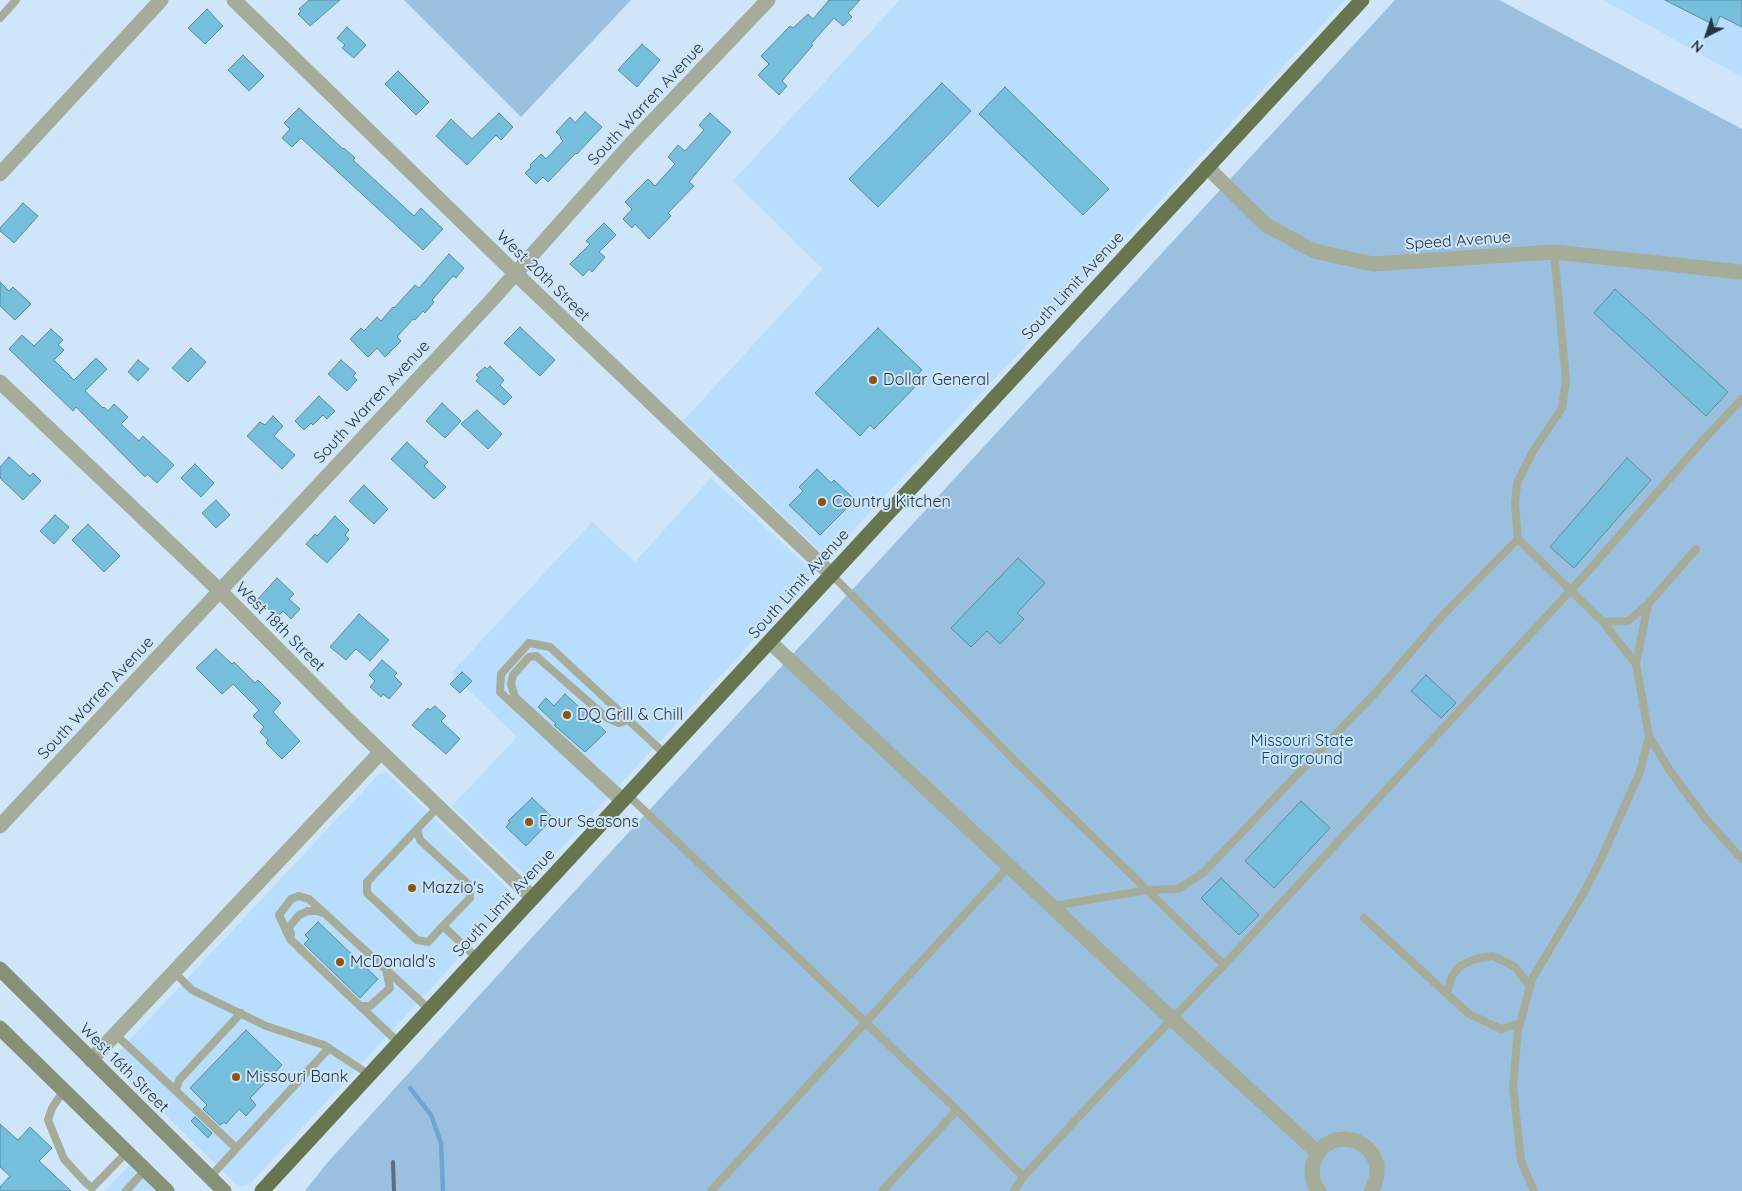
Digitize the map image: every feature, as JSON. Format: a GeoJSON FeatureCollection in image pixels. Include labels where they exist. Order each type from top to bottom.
{"type":"FeatureCollection","features":[{"type":"Feature","properties":{"kind":"highway","name":"South Limit Avenue"},"geometry":{"type":"LineString","coordinates":[[262,1191],[1362,0]]}},
{"type":"Feature","properties":{"kind":"main road","name":"West 16th Street"},"geometry":{"type":"LineString","coordinates":[[0,969],[224,1191]]}},
{"type":"Feature","properties":{"kind":"main road"},"geometry":{"type":"LineString","coordinates":[[0,1028],[167,1191]]}},
{"type":"Feature","properties":{"kind":"street"},"geometry":{"type":"LineString","coordinates":[[0,174],[161,0]]}},
{"type":"Feature","properties":{"kind":"street","name":"West 20th Street"},"geometry":{"type":"LineString","coordinates":[[234,0],[515,273],[831,574]]}},
{"type":"Feature","properties":{"kind":"street","name":"South Warren Avenue"},"geometry":{"type":"LineString","coordinates":[[0,826],[515,273],[630,145],[768,0]]}},
{"type":"Feature","properties":{"kind":"street","name":"Speed Avenue"},"geometry":{"type":"LineString","coordinates":[[1207,167],[1266,225],[1314,251],[1373,264],[1554,252],[1742,272]]}},
{"type":"Feature","properties":{"kind":"street","name":"West 18th Street"},"geometry":{"type":"LineString","coordinates":[[0,382],[220,591],[381,752],[533,898]]}},
{"type":"Feature","properties":{"kind":"street"},"geometry":{"type":"LineString","coordinates":[[770,642],[1172,1019],[1318,1153]]}},
{"type":"Feature","properties":{"kind":"street"},"geometry":{"type":"LineString","coordinates":[[91,1060],[381,752]]}},
{"type":"Feature","properties":{"kind":"street"},"geometry":{"type":"LineString","coordinates":[[1319,1191],[1314,1184],[1312,1174],[1313,1163],[1318,1153],[1325,1145],[1335,1140],[1346,1139],[1356,1141],[1366,1147],[1373,1155],[1377,1165],[1377,1176],[1371,1191]]}},
{"type":"Feature","properties":{"kind":"lane"},"geometry":{"type":"LineString","coordinates":[[0,18],[16,0]]}},
{"type":"Feature","properties":{"kind":"lane"},"geometry":{"type":"LineString","coordinates":[[1554,252],[1566,380],[1562,408],[1533,451],[1517,483],[1515,503],[1518,538],[1603,622],[1636,664]]}},
{"type":"Feature","properties":{"kind":"lane"},"geometry":{"type":"LineString","coordinates":[[1014,1191],[1023,1177],[1098,1095],[1224,965],[1571,590],[1705,438],[1742,399]]}},
{"type":"Feature","properties":{"kind":"lane"},"geometry":{"type":"LineString","coordinates":[[1053,906],[1147,890],[1178,889],[1203,873],[1379,689],[1442,616],[1518,538]]}},
{"type":"Feature","properties":{"kind":"lane"},"geometry":{"type":"LineString","coordinates":[[1603,622],[1628,621],[1648,604],[1696,549]]}},
{"type":"Feature","properties":{"kind":"lane"},"geometry":{"type":"LineString","coordinates":[[831,574],[1017,762],[1224,965]]}},
{"type":"Feature","properties":{"kind":"lane"},"geometry":{"type":"LineString","coordinates":[[1648,604],[1636,664],[1649,736],[1670,771],[1705,818],[1742,859]]}},
{"type":"Feature","properties":{"kind":"lane"},"geometry":{"type":"LineString","coordinates":[[625,799],[500,692],[501,674],[529,643],[550,647],[666,754]]}},
{"type":"Feature","properties":{"kind":"lane"},"geometry":{"type":"LineString","coordinates":[[628,720],[619,723],[607,718],[536,656],[529,657],[513,675],[511,684],[514,697],[867,1023],[958,1110],[1023,1177]]}},
{"type":"Feature","properties":{"kind":"lane"},"geometry":{"type":"LineString","coordinates":[[1534,1191],[1521,1161],[1513,1086],[1520,1023],[1532,980],[1583,894],[1602,857],[1640,772],[1649,736]]}},
{"type":"Feature","properties":{"kind":"lane"},"geometry":{"type":"LineString","coordinates":[[417,829],[420,840],[470,886],[470,898],[428,942],[417,940],[366,893],[367,882],[417,829],[438,807]]}},
{"type":"Feature","properties":{"kind":"lane"},"geometry":{"type":"LineString","coordinates":[[711,1191],[1009,866]]}},
{"type":"Feature","properties":{"kind":"lane"},"geometry":{"type":"LineString","coordinates":[[399,1043],[290,938],[279,915],[291,899],[299,896],[309,899],[430,1010]]}},
{"type":"Feature","properties":{"kind":"lane"},"geometry":{"type":"LineString","coordinates":[[302,950],[293,940],[289,926],[299,915],[308,911],[318,911],[325,914]]}},
{"type":"Feature","properties":{"kind":"lane"},"geometry":{"type":"LineString","coordinates":[[1364,918],[1469,1014],[1501,1030],[1520,1023]]}},
{"type":"Feature","properties":{"kind":"lane"},"geometry":{"type":"LineString","coordinates":[[443,926],[477,958]]}},
{"type":"Feature","properties":{"kind":"lane"},"geometry":{"type":"LineString","coordinates":[[1446,993],[1452,976],[1460,966],[1475,959],[1493,956],[1515,967],[1530,986]]}},
{"type":"Feature","properties":{"kind":"lane"},"geometry":{"type":"LineString","coordinates":[[360,1006],[370,1006],[390,988],[385,969]]}},
{"type":"Feature","properties":{"kind":"lane"},"geometry":{"type":"LineString","coordinates":[[174,972],[192,990],[266,1026],[324,1044],[370,1075]]}},
{"type":"Feature","properties":{"kind":"lane"},"geometry":{"type":"LineString","coordinates":[[176,1091],[179,1080],[241,1013]]}},
{"type":"Feature","properties":{"kind":"lane"},"geometry":{"type":"LineString","coordinates":[[115,1034],[236,1148]]}},
{"type":"Feature","properties":{"kind":"lane"},"geometry":{"type":"LineString","coordinates":[[210,1177],[329,1048]]}},
{"type":"Feature","properties":{"kind":"lane"},"geometry":{"type":"LineString","coordinates":[[64,1090],[52,1108],[48,1120],[64,1159],[91,1189],[127,1152]]}},
{"type":"Feature","properties":{"kind":"lane"},"geometry":{"type":"LineString","coordinates":[[882,1191],[958,1110]]}},
{"type":"Feature","properties":{"kind":"lane"},"geometry":{"type":"LineString","coordinates":[[126,1191],[145,1170]]}},
{"type":"Feature","properties":{"kind":"shaded area"},"geometry":{"type":"Polygon","coordinates":[[[900,0],[1345,0],[1034,337],[833,551],[826,553],[819,550],[683,421],[823,269],[733,181],[900,0]]]}},
{"type":"Feature","properties":{"kind":"shaded area"},"geometry":{"type":"Polygon","coordinates":[[[1603,0],[1742,0],[1742,77],[1603,0]]]}},
{"type":"Feature","properties":{"kind":"shaded area"},"geometry":{"type":"Polygon","coordinates":[[[711,478],[803,562],[809,571],[809,580],[538,873],[529,876],[522,872],[452,806],[517,737],[451,673],[592,522],[635,562],[711,478]]]}},
{"type":"Feature","properties":{"kind":"shaded area"},"geometry":{"type":"Polygon","coordinates":[[[387,773],[506,887],[510,896],[508,905],[251,1183],[242,1187],[236,1184],[110,1061],[379,774],[387,773]]]}},
{"type":"Feature","properties":{"kind":"shaded area"},"geometry":{"type":"Polygon","coordinates":[[[129,1165],[155,1191],[105,1191],[129,1165]]]}},
{"type":"Feature","properties":{"kind":"green space"},"geometry":{"type":"Polygon","coordinates":[[[404,0],[631,0],[521,117],[404,0]]]}},
{"type":"Feature","properties":{"kind":"green space","name":"Missouri State Fairground"},"geometry":{"type":"Polygon","coordinates":[[[1395,0],[1499,0],[1742,129],[1742,1191],[305,1191],[327,1163],[526,944],[1395,0]]]}},
{"type":"Feature","properties":{"kind":"building"},"geometry":{"type":"Polygon","coordinates":[[[309,0],[340,0],[310,26],[298,14],[301,11],[299,9],[309,0]]]}},
{"type":"Feature","properties":{"kind":"building"},"geometry":{"type":"Polygon","coordinates":[[[829,0],[860,0],[848,13],[852,17],[843,26],[834,18],[811,44],[813,45],[782,81],[787,86],[779,95],[758,75],[769,64],[761,56],[790,26],[793,28],[808,14],[813,19],[829,0]]]}},
{"type":"Feature","properties":{"kind":"building"},"geometry":{"type":"Polygon","coordinates":[[[1665,0],[1742,0],[1742,27],[1720,16],[1716,26],[1665,0]]]}},
{"type":"Feature","properties":{"kind":"building"},"geometry":{"type":"Polygon","coordinates":[[[207,9],[223,26],[205,44],[188,28],[207,9]]]}},
{"type":"Feature","properties":{"kind":"building"},"geometry":{"type":"Polygon","coordinates":[[[347,27],[366,45],[354,58],[342,48],[345,45],[337,38],[347,27]]]}},
{"type":"Feature","properties":{"kind":"building"},"geometry":{"type":"Polygon","coordinates":[[[642,44],[660,60],[637,87],[618,70],[642,44]]]}},
{"type":"Feature","properties":{"kind":"building"},"geometry":{"type":"Polygon","coordinates":[[[243,55],[264,76],[249,91],[228,70],[243,55]]]}},
{"type":"Feature","properties":{"kind":"building"},"geometry":{"type":"Polygon","coordinates":[[[398,71],[429,102],[416,115],[385,84],[398,71]]]}},
{"type":"Feature","properties":{"kind":"building"},"geometry":{"type":"Polygon","coordinates":[[[942,83],[971,111],[878,207],[849,179],[942,83]]]}},
{"type":"Feature","properties":{"kind":"building"},"geometry":{"type":"Polygon","coordinates":[[[1005,87],[1109,189],[1083,215],[979,114],[1005,87]]]}},
{"type":"Feature","properties":{"kind":"building"},"geometry":{"type":"Polygon","coordinates":[[[299,108],[355,158],[353,160],[414,216],[421,208],[443,229],[423,250],[301,138],[292,147],[282,138],[290,129],[284,123],[299,108]]]}},
{"type":"Feature","properties":{"kind":"building"},"geometry":{"type":"Polygon","coordinates":[[[585,112],[602,127],[548,182],[543,177],[536,184],[525,173],[531,167],[530,165],[541,154],[546,159],[563,141],[556,132],[570,117],[575,123],[585,112]]]}},
{"type":"Feature","properties":{"kind":"building"},"geometry":{"type":"Polygon","coordinates":[[[499,113],[513,127],[501,140],[496,135],[467,165],[436,136],[451,119],[472,139],[499,113]]]}},
{"type":"Feature","properties":{"kind":"building"},"geometry":{"type":"Polygon","coordinates":[[[710,113],[731,132],[689,182],[694,186],[668,213],[671,216],[649,239],[635,224],[632,228],[623,219],[632,209],[625,202],[648,179],[655,186],[675,164],[668,157],[678,145],[685,151],[704,130],[699,125],[710,113]]]}},
{"type":"Feature","properties":{"kind":"building"},"geometry":{"type":"Polygon","coordinates":[[[23,203],[38,216],[14,243],[0,231],[0,228],[23,203]]]}},
{"type":"Feature","properties":{"kind":"building"},"geometry":{"type":"Polygon","coordinates":[[[604,223],[616,235],[599,252],[605,257],[592,272],[589,269],[583,276],[570,264],[590,244],[586,241],[604,223]]]}},
{"type":"Feature","properties":{"kind":"building"},"geometry":{"type":"Polygon","coordinates":[[[449,254],[464,268],[456,278],[453,276],[432,300],[434,302],[425,313],[423,311],[415,320],[413,319],[397,337],[401,341],[385,357],[377,348],[368,357],[350,339],[361,328],[364,331],[377,317],[381,321],[415,285],[419,288],[449,254]]]}},
{"type":"Feature","properties":{"kind":"building"},"geometry":{"type":"Polygon","coordinates":[[[0,282],[9,291],[13,287],[31,304],[15,320],[0,306],[0,282]]]}},
{"type":"Feature","properties":{"kind":"building"},"geometry":{"type":"Polygon","coordinates":[[[1615,289],[1728,392],[1706,416],[1594,313],[1615,289]]]}},
{"type":"Feature","properties":{"kind":"building"},"geometry":{"type":"Polygon","coordinates":[[[520,327],[555,360],[540,376],[504,343],[520,327]]]}},
{"type":"Feature","properties":{"kind":"building","name":"Dollar General"},"geometry":{"type":"Polygon","coordinates":[[[878,328],[922,370],[915,377],[920,382],[874,429],[870,425],[860,436],[815,393],[878,328]]]}},
{"type":"Feature","properties":{"kind":"building"},"geometry":{"type":"Polygon","coordinates":[[[51,329],[63,340],[58,345],[64,350],[54,360],[74,380],[96,358],[107,369],[85,391],[108,411],[114,404],[128,417],[121,424],[139,441],[143,436],[174,465],[157,483],[147,474],[145,477],[76,407],[73,411],[9,349],[22,335],[34,346],[51,329]]]}},
{"type":"Feature","properties":{"kind":"building"},"geometry":{"type":"Polygon","coordinates":[[[191,348],[206,362],[188,382],[172,368],[191,348]]]}},
{"type":"Feature","properties":{"kind":"building"},"geometry":{"type":"Polygon","coordinates":[[[138,360],[149,369],[138,381],[128,372],[138,360]]]}},
{"type":"Feature","properties":{"kind":"building"},"geometry":{"type":"Polygon","coordinates":[[[341,360],[356,373],[353,376],[357,380],[347,391],[328,374],[341,360]]]}},
{"type":"Feature","properties":{"kind":"building"},"geometry":{"type":"Polygon","coordinates":[[[490,366],[504,380],[500,385],[512,397],[504,405],[476,381],[479,377],[476,375],[485,367],[487,369],[490,366]]]}},
{"type":"Feature","properties":{"kind":"building"},"geometry":{"type":"Polygon","coordinates":[[[319,396],[335,411],[327,419],[323,415],[313,425],[311,423],[304,430],[295,421],[319,396]]]}},
{"type":"Feature","properties":{"kind":"building"},"geometry":{"type":"Polygon","coordinates":[[[442,403],[461,421],[445,438],[426,421],[442,403]]]}},
{"type":"Feature","properties":{"kind":"building"},"geometry":{"type":"Polygon","coordinates":[[[477,410],[502,434],[488,449],[461,424],[477,410]]]}},
{"type":"Feature","properties":{"kind":"building"},"geometry":{"type":"Polygon","coordinates":[[[273,416],[283,426],[274,436],[295,455],[282,469],[247,436],[260,422],[265,425],[273,416]]]}},
{"type":"Feature","properties":{"kind":"building"},"geometry":{"type":"Polygon","coordinates":[[[407,442],[428,462],[424,466],[446,487],[434,499],[391,459],[407,442]]]}},
{"type":"Feature","properties":{"kind":"building"},"geometry":{"type":"Polygon","coordinates":[[[9,457],[30,476],[33,473],[41,481],[23,500],[0,478],[0,467],[9,457]]]}},
{"type":"Feature","properties":{"kind":"building"},"geometry":{"type":"Polygon","coordinates":[[[1627,458],[1651,480],[1574,568],[1550,547],[1627,458]]]}},
{"type":"Feature","properties":{"kind":"building"},"geometry":{"type":"Polygon","coordinates":[[[195,464],[214,483],[201,497],[181,478],[195,464]]]}},
{"type":"Feature","properties":{"kind":"building","name":"Country Kitchen"},"geometry":{"type":"Polygon","coordinates":[[[817,469],[831,483],[834,480],[855,500],[820,535],[789,505],[803,491],[799,487],[817,469]]]}},
{"type":"Feature","properties":{"kind":"building"},"geometry":{"type":"Polygon","coordinates":[[[364,485],[388,509],[374,524],[349,501],[364,485]]]}},
{"type":"Feature","properties":{"kind":"building"},"geometry":{"type":"Polygon","coordinates":[[[216,500],[230,515],[216,528],[202,513],[216,500]]]}},
{"type":"Feature","properties":{"kind":"building"},"geometry":{"type":"Polygon","coordinates":[[[55,515],[69,527],[54,544],[40,531],[55,515]]]}},
{"type":"Feature","properties":{"kind":"building"},"geometry":{"type":"Polygon","coordinates":[[[335,516],[349,530],[345,535],[349,539],[327,563],[306,544],[315,534],[317,536],[335,516]]]}},
{"type":"Feature","properties":{"kind":"building"},"geometry":{"type":"Polygon","coordinates":[[[88,524],[120,556],[104,572],[72,540],[88,524]]]}},
{"type":"Feature","properties":{"kind":"building"},"geometry":{"type":"Polygon","coordinates":[[[1018,558],[1045,583],[1017,613],[1024,619],[1000,644],[987,631],[971,647],[951,628],[1018,558]]]}},
{"type":"Feature","properties":{"kind":"building"},"geometry":{"type":"Polygon","coordinates":[[[277,578],[294,594],[289,599],[300,609],[291,619],[283,611],[277,617],[258,599],[277,578]]]}},
{"type":"Feature","properties":{"kind":"building"},"geometry":{"type":"Polygon","coordinates":[[[359,614],[389,640],[370,661],[356,649],[346,660],[330,647],[359,614]]]}},
{"type":"Feature","properties":{"kind":"building"},"geometry":{"type":"Polygon","coordinates":[[[216,649],[232,664],[234,662],[255,683],[258,680],[281,703],[273,712],[300,741],[282,759],[266,743],[268,740],[260,732],[264,727],[253,716],[259,710],[233,684],[222,694],[196,668],[216,649]]]}},
{"type":"Feature","properties":{"kind":"building"},"geometry":{"type":"Polygon","coordinates":[[[382,660],[397,673],[394,676],[402,684],[389,699],[383,694],[381,697],[370,687],[375,681],[369,675],[382,660]]]}},
{"type":"Feature","properties":{"kind":"building"},"geometry":{"type":"Polygon","coordinates":[[[462,672],[472,681],[460,693],[450,684],[462,672]]]}},
{"type":"Feature","properties":{"kind":"building"},"geometry":{"type":"Polygon","coordinates":[[[1426,675],[1456,703],[1441,718],[1411,691],[1426,675]]]}},
{"type":"Feature","properties":{"kind":"building","name":"DQ Grill & Chill"},"geometry":{"type":"Polygon","coordinates":[[[565,694],[606,732],[585,752],[554,725],[556,724],[538,707],[546,698],[554,706],[565,694]]]}},
{"type":"Feature","properties":{"kind":"building"},"geometry":{"type":"Polygon","coordinates":[[[435,706],[446,716],[441,721],[460,739],[446,754],[412,725],[428,708],[430,710],[435,706]]]}},
{"type":"Feature","properties":{"kind":"building","name":"Four Seasons"},"geometry":{"type":"Polygon","coordinates":[[[532,798],[553,818],[526,846],[506,827],[510,822],[508,821],[532,798]]]}},
{"type":"Feature","properties":{"kind":"building"},"geometry":{"type":"Polygon","coordinates":[[[1301,801],[1330,828],[1274,888],[1245,861],[1301,801]]]}},
{"type":"Feature","properties":{"kind":"building"},"geometry":{"type":"Polygon","coordinates":[[[1221,878],[1259,915],[1239,935],[1201,898],[1221,878]]]}},
{"type":"Feature","properties":{"kind":"building","name":"McDonald's"},"geometry":{"type":"Polygon","coordinates":[[[318,922],[378,979],[360,998],[304,944],[309,939],[305,935],[318,922]]]}},
{"type":"Feature","properties":{"kind":"building","name":"Missouri Bank"},"geometry":{"type":"Polygon","coordinates":[[[246,1030],[282,1065],[250,1098],[256,1105],[246,1116],[239,1109],[226,1124],[224,1122],[220,1125],[203,1109],[207,1105],[190,1088],[246,1030]]]}},
{"type":"Feature","properties":{"kind":"building"},"geometry":{"type":"Polygon","coordinates":[[[195,1117],[212,1133],[208,1138],[191,1121],[195,1117]]]}},
{"type":"Feature","properties":{"kind":"building"},"geometry":{"type":"Polygon","coordinates":[[[0,1124],[18,1140],[30,1127],[52,1148],[39,1161],[71,1191],[0,1191],[0,1187],[10,1176],[0,1167],[0,1124]]]}},
{"type":"Feature","properties":{"kind":"waterway"},"geometry":{"type":"LineString","coordinates":[[410,1088],[431,1115],[441,1143],[443,1191]]}},
{"type":"Feature","properties":{"kind":"railway"},"geometry":{"type":"LineString","coordinates":[[393,1162],[394,1191]]}},
{"type":"Feature","properties":{"kind":"place","name":"Dollar General"},"geometry":{"type":"Point","coordinates":[873,380]}},
{"type":"Feature","properties":{"kind":"place","name":"Country Kitchen"},"geometry":{"type":"Point","coordinates":[822,502]}},
{"type":"Feature","properties":{"kind":"place","name":"DQ Grill & Chill"},"geometry":{"type":"Point","coordinates":[567,715]}},
{"type":"Feature","properties":{"kind":"place","name":"Four Seasons"},"geometry":{"type":"Point","coordinates":[529,822]}},
{"type":"Feature","properties":{"kind":"place","name":"Mazzio's"},"geometry":{"type":"Point","coordinates":[412,888]}},
{"type":"Feature","properties":{"kind":"place","name":"McDonald's"},"geometry":{"type":"Point","coordinates":[340,962]}},
{"type":"Feature","properties":{"kind":"place","name":"Missouri Bank"},"geometry":{"type":"Point","coordinates":[236,1077]}}]}
